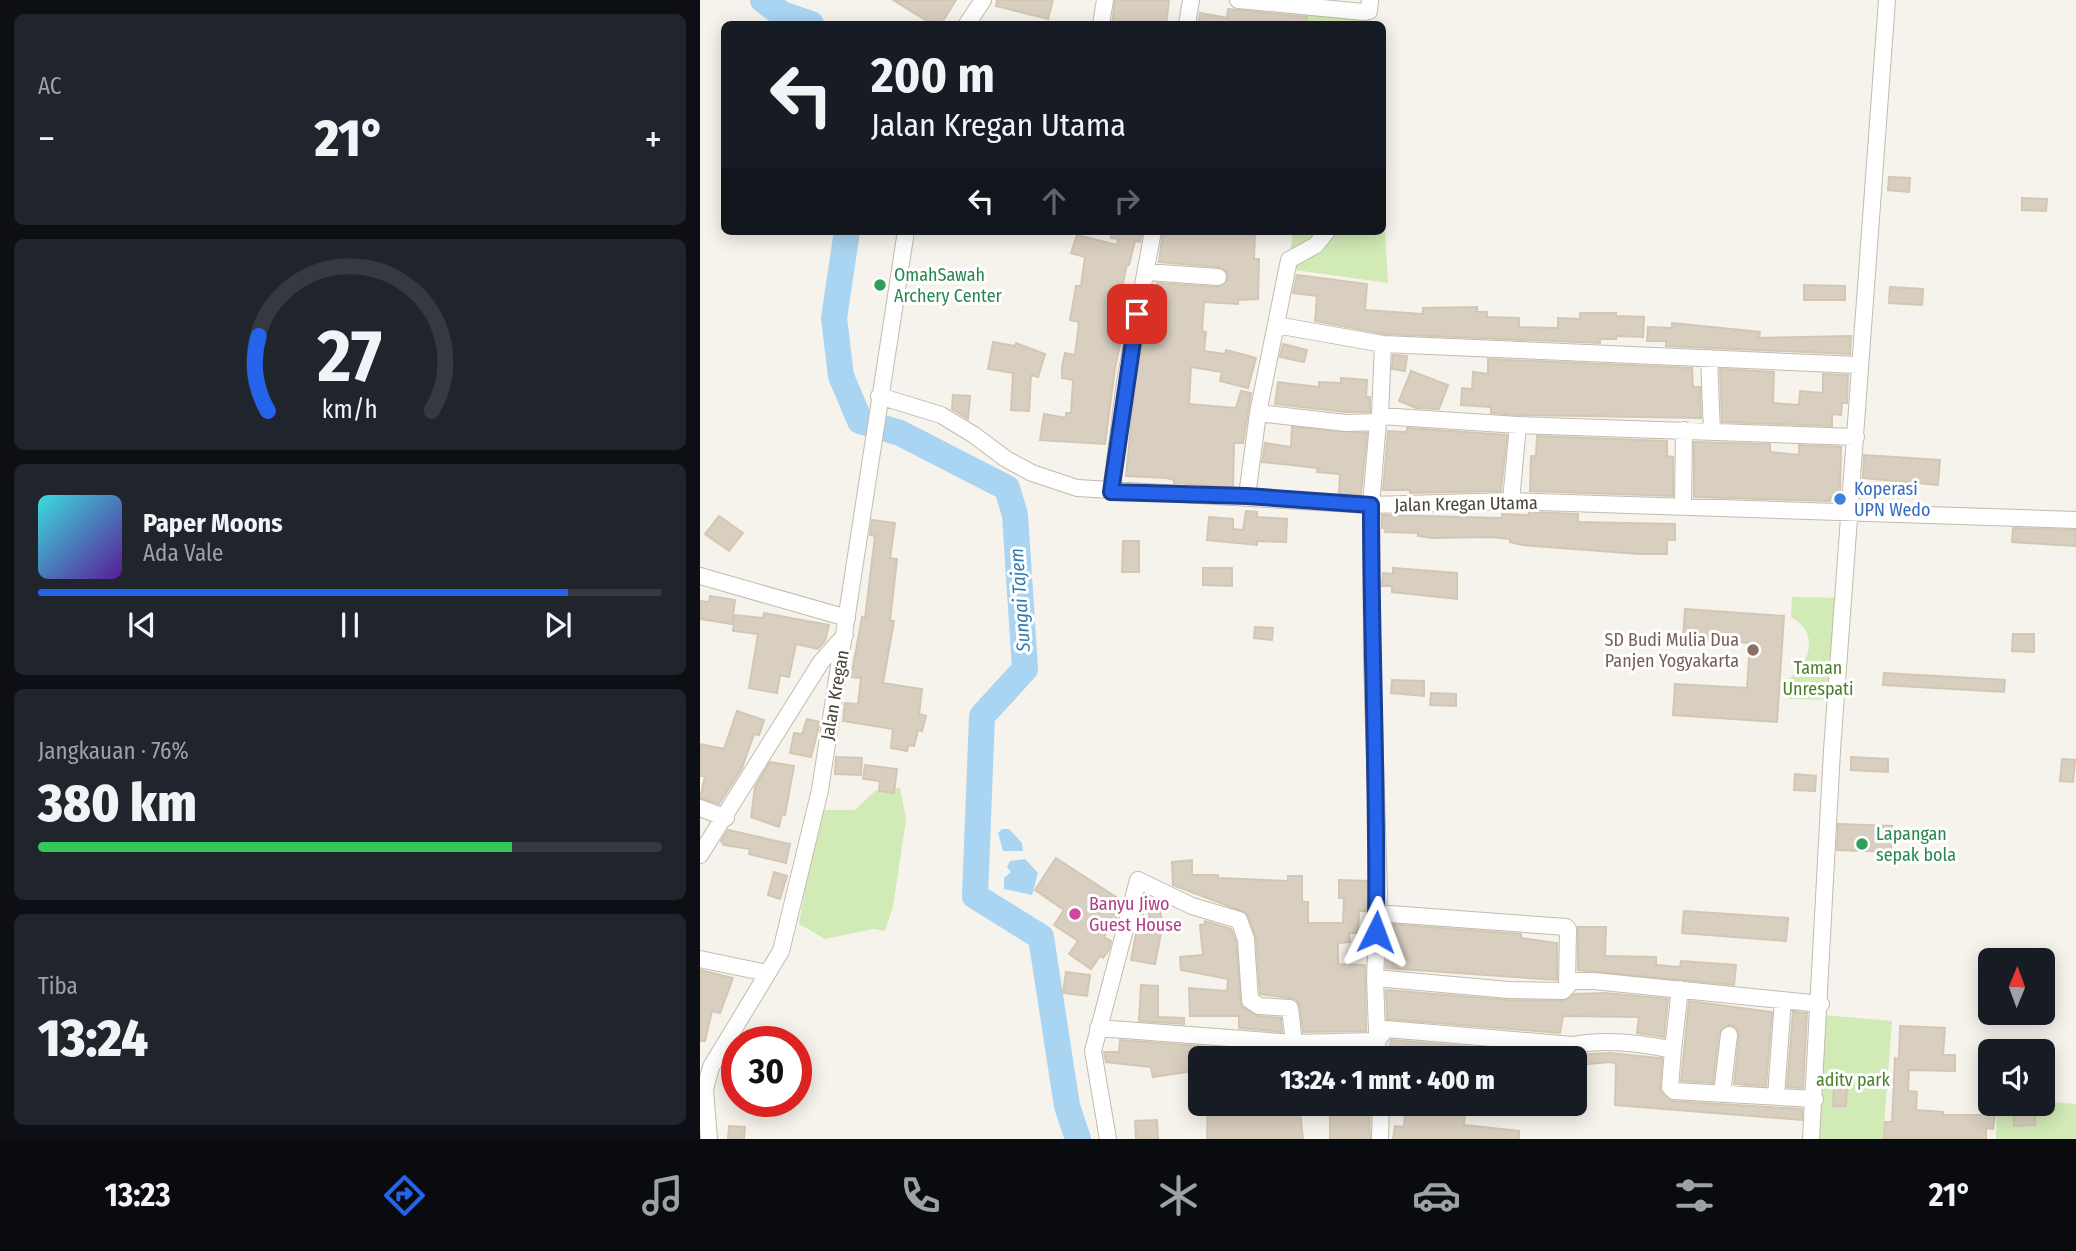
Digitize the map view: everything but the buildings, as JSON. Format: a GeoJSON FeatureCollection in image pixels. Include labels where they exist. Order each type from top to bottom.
{"type":"FeatureCollection","features":[{"type":"Feature","properties":{"kind":"street"},"geometry":{"type":"LineString","coordinates":[[969,21],[984,0]]}},
{"type":"Feature","properties":{"kind":"street"},"geometry":{"type":"LineString","coordinates":[[1101,21],[1104,0]]}},
{"type":"Feature","properties":{"kind":"street"},"geometry":{"type":"LineString","coordinates":[[1188,21],[1191,0]]}},
{"type":"Feature","properties":{"kind":"street"},"geometry":{"type":"LineString","coordinates":[[1238,0],[1303,16],[1368,12],[1370,0]]}},
{"type":"Feature","properties":{"kind":"street"},"geometry":{"type":"LineString","coordinates":[[1811,1139],[1821,1004],[1832,750],[1851,514],[1858,365],[1887,0]]}},
{"type":"Feature","properties":{"kind":"street","name":"Jalan Kregan"},"geometry":{"type":"LineString","coordinates":[[709,1139],[702,1089],[711,1067],[780,951],[790,921],[820,790],[905,235]]}},
{"type":"Feature","properties":{"kind":"street"},"geometry":{"type":"LineString","coordinates":[[1111,492],[1125,382],[1152,235]]}},
{"type":"Feature","properties":{"kind":"street"},"geometry":{"type":"LineString","coordinates":[[1247,496],[1258,413],[1289,260],[1316,245],[1324,235]]}},
{"type":"Feature","properties":{"kind":"street"},"geometry":{"type":"LineString","coordinates":[[1147,272],[1218,277]]}},
{"type":"Feature","properties":{"kind":"street"},"geometry":{"type":"LineString","coordinates":[[1276,325],[1383,344],[1858,365]]}},
{"type":"Feature","properties":{"kind":"street"},"geometry":{"type":"LineString","coordinates":[[1383,344],[1380,416],[1518,425],[1856,437]]}},
{"type":"Feature","properties":{"kind":"street"},"geometry":{"type":"LineString","coordinates":[[1709,358],[1712,432]]}},
{"type":"Feature","properties":{"kind":"street","name":"Jalan Kregan Utama"},"geometry":{"type":"LineString","coordinates":[[879,396],[920,406],[941,415],[1006,459],[1032,473],[1077,488],[1111,492],[1247,496],[1371,505],[1511,501],[2076,520]]}},
{"type":"Feature","properties":{"kind":"street"},"geometry":{"type":"LineString","coordinates":[[1258,413],[1346,423],[1378,422],[1371,505],[1372,661],[1379,881],[1375,978],[1377,1046]]}},
{"type":"Feature","properties":{"kind":"street"},"geometry":{"type":"LineString","coordinates":[[1511,501],[1518,425]]}},
{"type":"Feature","properties":{"kind":"street"},"geometry":{"type":"LineString","coordinates":[[1683,505],[1684,430]]}},
{"type":"Feature","properties":{"kind":"street"},"geometry":{"type":"LineString","coordinates":[[700,576],[847,618]]}},
{"type":"Feature","properties":{"kind":"street"},"geometry":{"type":"LineString","coordinates":[[700,855],[726,818],[821,662],[845,635]]}},
{"type":"Feature","properties":{"kind":"street"},"geometry":{"type":"LineString","coordinates":[[700,808],[726,818]]}},
{"type":"Feature","properties":{"kind":"street"},"geometry":{"type":"LineString","coordinates":[[1108,1139],[1093,1051],[1138,880],[1192,906],[1239,920],[1246,939],[1251,1000],[1259,1006],[1290,1008],[1294,1043]]}},
{"type":"Feature","properties":{"kind":"street"},"geometry":{"type":"LineString","coordinates":[[1376,913],[1566,927],[1567,987]]}},
{"type":"Feature","properties":{"kind":"street"},"geometry":{"type":"LineString","coordinates":[[700,959],[767,973]]}},
{"type":"Feature","properties":{"kind":"street"},"geometry":{"type":"LineString","coordinates":[[1375,978],[1510,990],[1563,991],[1572,981],[1594,981],[1821,1004]]}},
{"type":"Feature","properties":{"kind":"street"},"geometry":{"type":"LineString","coordinates":[[1680,989],[1671,1090],[1815,1099]]}},
{"type":"Feature","properties":{"kind":"street"},"geometry":{"type":"LineString","coordinates":[[1776,1096],[1783,1000]]}},
{"type":"Feature","properties":{"kind":"street"},"geometry":{"type":"LineString","coordinates":[[1098,1028],[1294,1043],[1377,1041]]}},
{"type":"Feature","properties":{"kind":"street"},"geometry":{"type":"LineString","coordinates":[[1377,1041],[1386,1029],[1573,1045],[1594,1041],[1673,1050]]}},
{"type":"Feature","properties":{"kind":"street"},"geometry":{"type":"LineString","coordinates":[[1722,1094],[1729,1035]]}},
{"type":"Feature","properties":{"kind":"street"},"geometry":{"type":"LineString","coordinates":[[1380,1139],[1381,1116]]}},
{"type":"Feature","properties":{"kind":"green space"},"geometry":{"type":"Polygon","coordinates":[[[1302,11],[1371,13],[1371,21],[1301,21],[1302,11]]]}},
{"type":"Feature","properties":{"kind":"green space"},"geometry":{"type":"Polygon","coordinates":[[[1292,235],[1385,235],[1388,283],[1288,269],[1292,235]]]}},
{"type":"Feature","properties":{"kind":"green space","name":"Taman Unrespati"},"geometry":{"type":"Polygon","coordinates":[[[1792,597],[1846,598],[1837,700],[1788,699],[1789,680],[1804,662],[1809,647],[1804,628],[1791,617],[1792,597]]]}},
{"type":"Feature","properties":{"kind":"green space"},"geometry":{"type":"Polygon","coordinates":[[[900,788],[906,819],[893,907],[885,931],[873,929],[825,939],[799,924],[818,810],[855,810],[875,791],[900,788]]]}},
{"type":"Feature","properties":{"kind":"green space","name":"aditv park"},"geometry":{"type":"Polygon","coordinates":[[[1823,1015],[1892,1021],[1883,1139],[1813,1139],[1823,1015]]]}},
{"type":"Feature","properties":{"kind":"green space"},"geometry":{"type":"Polygon","coordinates":[[[2055,1102],[2076,1104],[2076,1139],[1996,1139],[1997,1116],[2055,1116],[2055,1102]]]}},
{"type":"Feature","properties":{"kind":"water"},"geometry":{"type":"Polygon","coordinates":[[[1002,829],[1009,829],[1022,843],[1023,851],[1003,851],[998,833],[1002,829]]]}},
{"type":"Feature","properties":{"kind":"water"},"geometry":{"type":"Polygon","coordinates":[[[1025,859],[1038,873],[1032,895],[1004,889],[1004,878],[1011,872],[1007,867],[1010,861],[1025,859]]]}},
{"type":"Feature","properties":{"kind":"waterway","name":"Sungai Tajem"},"geometry":{"type":"LineString","coordinates":[[763,0],[782,14],[802,21]]}},
{"type":"Feature","properties":{"kind":"waterway","name":"Sungai Tajem"},"geometry":{"type":"LineString","coordinates":[[846,235],[834,318],[841,376],[860,421],[900,433],[1007,488],[1015,515],[1025,669],[982,716],[975,896],[1041,937],[1067,1106],[1078,1139]]}},
{"type":"Feature","properties":{"kind":"place","name":"OmahSawah Archery Center"},"geometry":{"type":"Point","coordinates":[880,285]}},
{"type":"Feature","properties":{"kind":"place","name":"Koperasi UPN Wedo"},"geometry":{"type":"Point","coordinates":[1840,499]}},
{"type":"Feature","properties":{"kind":"place","name":"SD Budi Mulia Dua Panjen Yogyakarta"},"geometry":{"type":"Point","coordinates":[1753,650]}},
{"type":"Feature","properties":{"kind":"place","name":"Lapangan sepak bola"},"geometry":{"type":"Point","coordinates":[1862,844]}},
{"type":"Feature","properties":{"kind":"place","name":"Banyu Jiwo Guest House"},"geometry":{"type":"Point","coordinates":[1075,914]}},
{"type":"Feature","properties":{"kind":"route"},"geometry":{"type":"LineString","coordinates":[[1137,314],[1111,492],[1247,496],[1371,505],[1372,661],[1379,893],[1376,932]]}}]}
